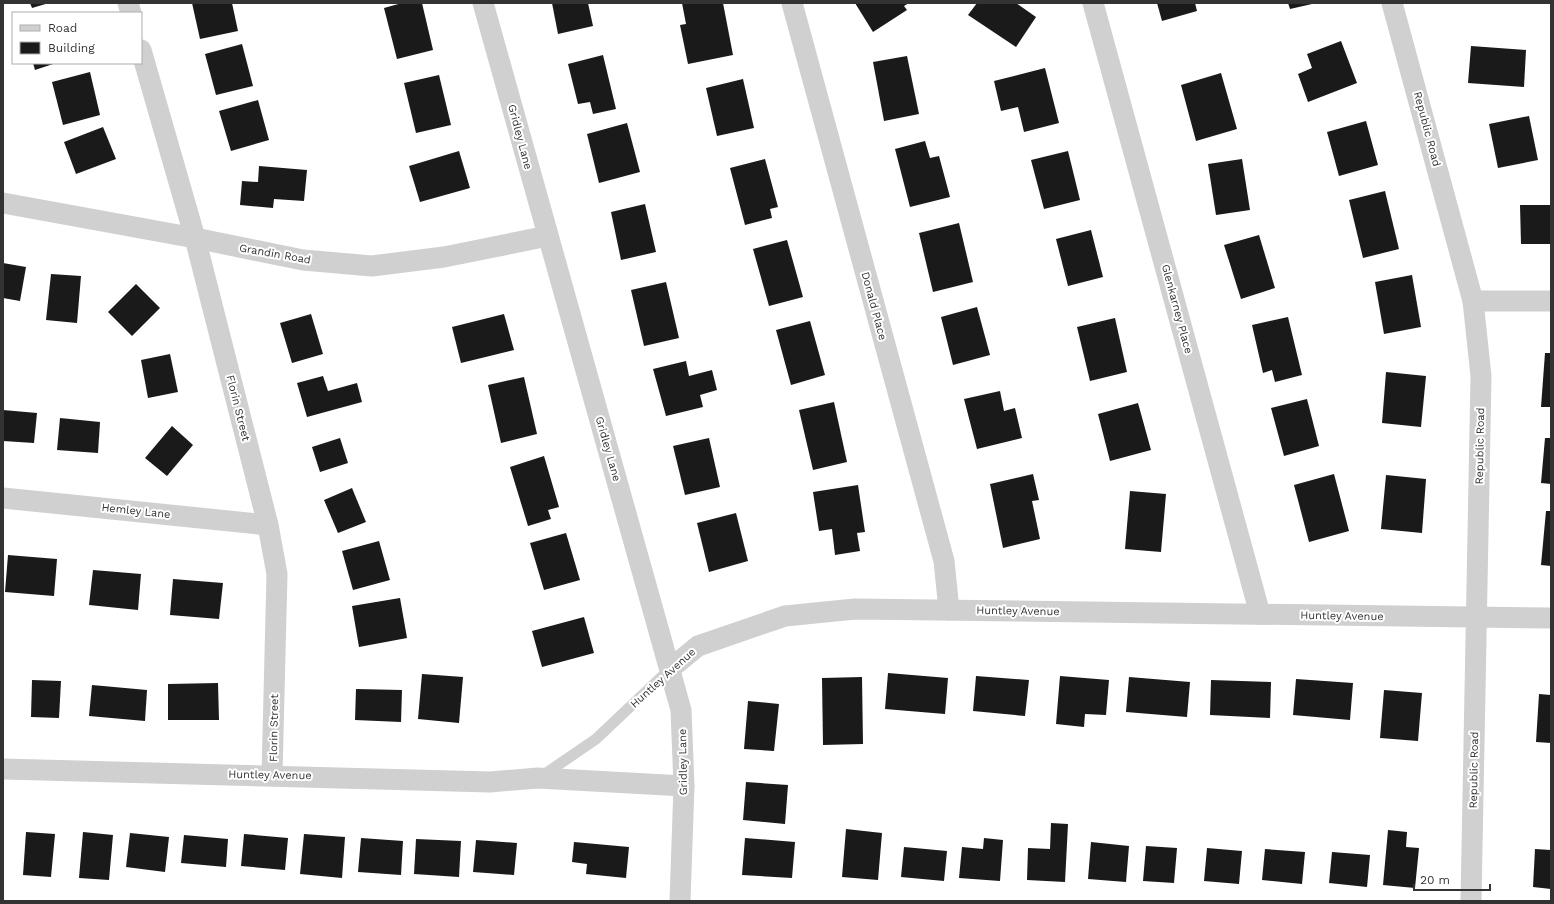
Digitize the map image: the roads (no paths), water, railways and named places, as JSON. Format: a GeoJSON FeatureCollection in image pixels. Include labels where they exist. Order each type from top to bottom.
{"type":"FeatureCollection","features":[{"type":"Feature","properties":{"kind":"street","name":"Gridley Lane"},"geometry":{"type":"LineString","coordinates":[[484,3],[681,710],[684,786],[680,901]]}},
{"type":"Feature","properties":{"kind":"street","name":"Donald Place"},"geometry":{"type":"LineString","coordinates":[[792,3],[944,561],[949,610]]}},
{"type":"Feature","properties":{"kind":"street","name":"Glenkarney Place"},"geometry":{"type":"LineString","coordinates":[[1093,3],[1260,614]]}},
{"type":"Feature","properties":{"kind":"street","name":"Republic Road"},"geometry":{"type":"LineString","coordinates":[[1392,3],[1474,301],[1481,376],[1471,901]]}},
{"type":"Feature","properties":{"kind":"street","name":"Florin Street"},"geometry":{"type":"LineString","coordinates":[[142,53],[195,238],[268,525],[277,574],[272,775]]}},
{"type":"Feature","properties":{"kind":"street","name":"Grandin Road"},"geometry":{"type":"LineString","coordinates":[[3,203],[195,238],[303,260],[372,266],[444,257],[548,236]]}},
{"type":"Feature","properties":{"kind":"street"},"geometry":{"type":"LineString","coordinates":[[1474,301],[1551,301]]}},
{"type":"Feature","properties":{"kind":"street","name":"Hemley Lane"},"geometry":{"type":"LineString","coordinates":[[3,498],[268,525]]}},
{"type":"Feature","properties":{"kind":"street","name":"Huntley Avenue"},"geometry":{"type":"LineString","coordinates":[[670,669],[698,646],[785,616],[855,609],[1551,618]]}},
{"type":"Feature","properties":{"kind":"street","name":"Huntley Avenue"},"geometry":{"type":"LineString","coordinates":[[3,769],[490,782],[538,778],[684,786]]}},
{"type":"Feature","properties":{"kind":"lane","name":"Huntley Avenue"},"geometry":{"type":"LineString","coordinates":[[538,778],[596,739],[670,669]]}}]}
